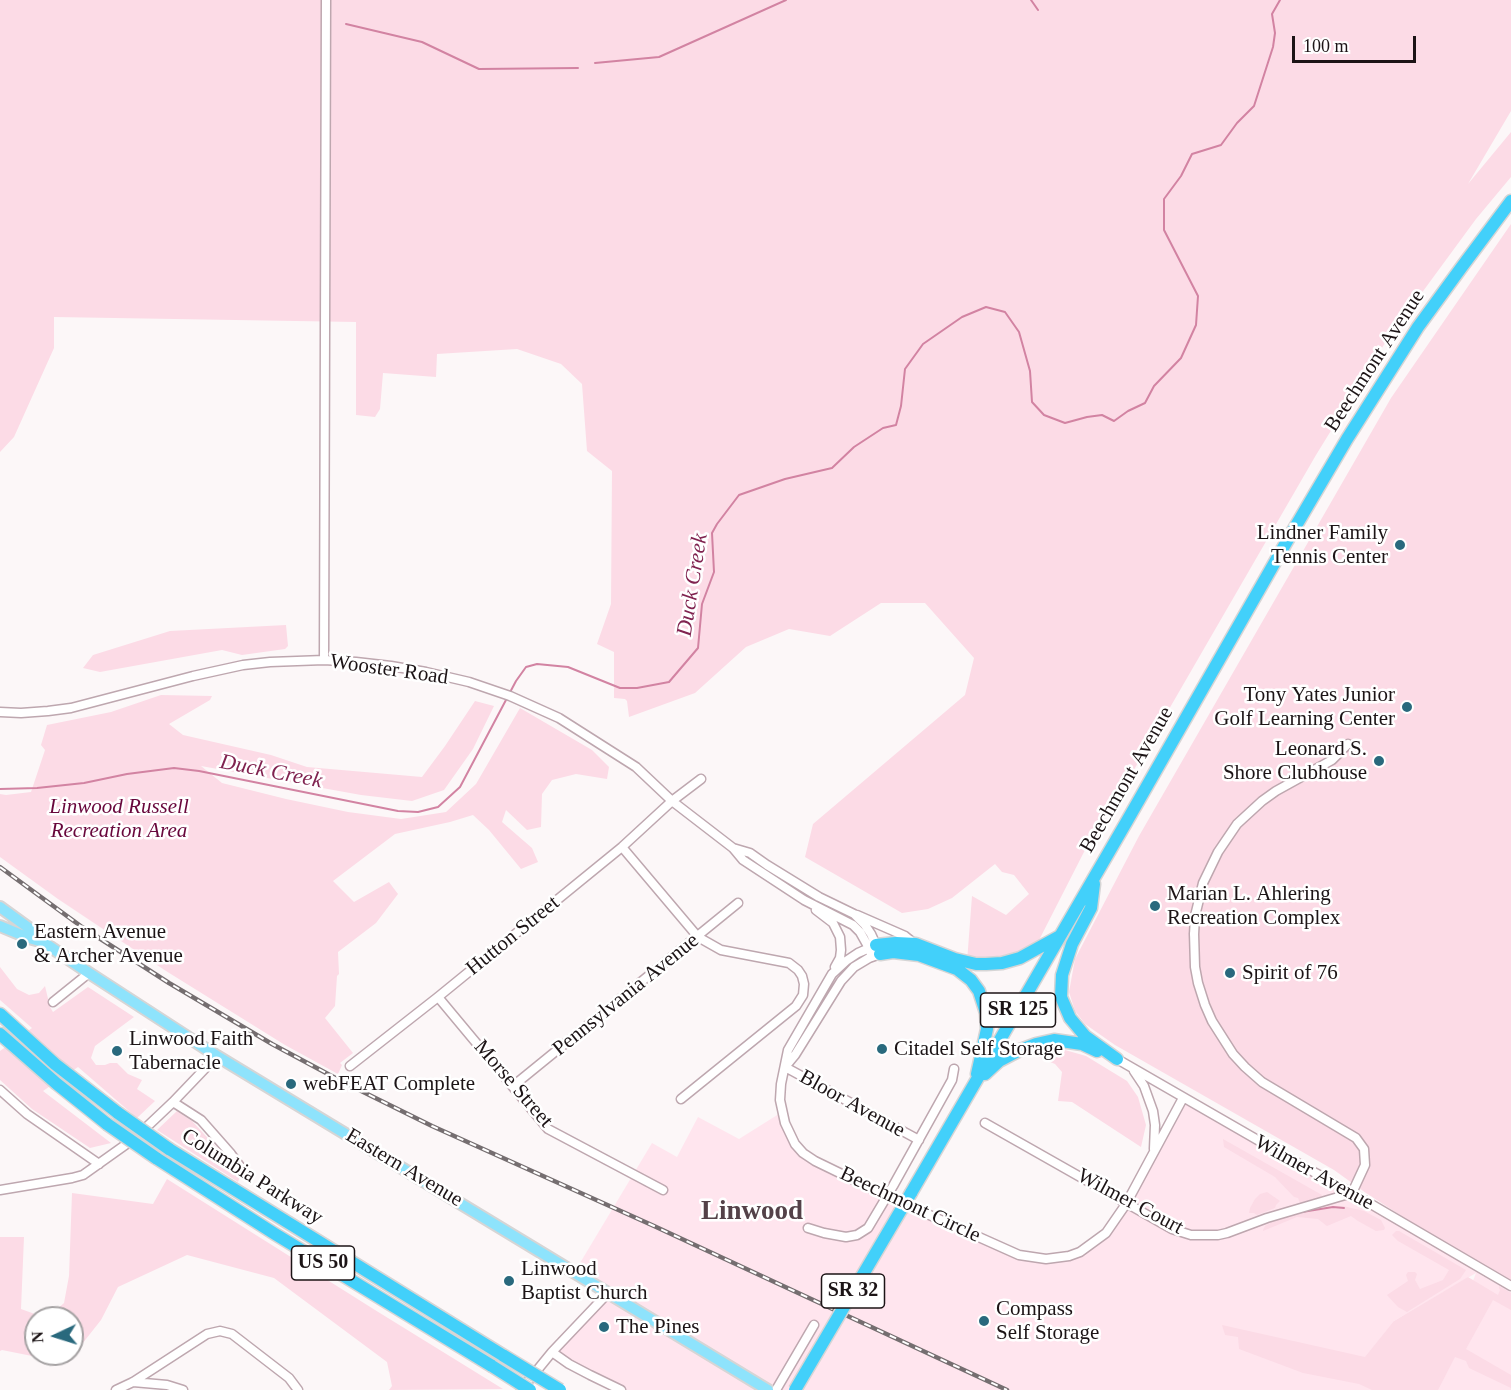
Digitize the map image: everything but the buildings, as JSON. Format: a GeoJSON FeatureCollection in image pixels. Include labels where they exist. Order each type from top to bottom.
{"type":"FeatureCollection","features":[{"type":"Feature","properties":{"kind":"highway","name":"Beechmont Avenue"},"geometry":{"type":"LineString","coordinates":[[795,1390],[1061,936],[1352,430],[1418,327],[1511,201]]}},
{"type":"Feature","properties":{"kind":"highway"},"geometry":{"type":"LineString","coordinates":[[1096,874],[1091,908],[1072,944],[1062,975],[1061,997],[1070,1018],[1085,1036],[1117,1059]]}},
{"type":"Feature","properties":{"kind":"highway"},"geometry":{"type":"LineString","coordinates":[[875,951],[896,943],[915,944],[976,964],[1002,963],[1020,958],[1061,936]]}},
{"type":"Feature","properties":{"kind":"highway"},"geometry":{"type":"LineString","coordinates":[[875,951],[919,955],[957,969],[971,980],[979,991],[986,1013],[987,1029],[975,1084]]}},
{"type":"Feature","properties":{"kind":"highway","name":"Columbia Parkway"},"geometry":{"type":"LineString","coordinates":[[0,1014],[55,1064],[169,1149],[560,1390]]}},
{"type":"Feature","properties":{"kind":"highway","name":"Columbia Parkway"},"geometry":{"type":"LineString","coordinates":[[0,1034],[107,1124],[156,1158],[284,1240],[530,1390]]}},
{"type":"Feature","properties":{"kind":"highway"},"geometry":{"type":"LineString","coordinates":[[975,1084],[999,1061],[1020,1050],[1054,1040],[1082,1044],[1117,1059]]}},
{"type":"Feature","properties":{"kind":"main road"},"geometry":{"type":"LineString","coordinates":[[0,907],[33,931],[43,942]]}},
{"type":"Feature","properties":{"kind":"main road"},"geometry":{"type":"LineString","coordinates":[[0,926],[43,942]]}},
{"type":"Feature","properties":{"kind":"main road","name":"Eastern Avenue"},"geometry":{"type":"LineString","coordinates":[[43,942],[217,1056],[768,1390]]}},
{"type":"Feature","properties":{"kind":"street"},"geometry":{"type":"LineString","coordinates":[[324,660],[326,0]]}},
{"type":"Feature","properties":{"kind":"street","name":"Wooster Road"},"geometry":{"type":"LineString","coordinates":[[0,712],[21,713],[71,708],[193,676],[243,665],[270,662],[324,660],[391,666],[485,687],[559,718],[636,767],[672,801],[733,848],[743,860],[804,900],[854,925],[875,951]]}},
{"type":"Feature","properties":{"kind":"street"},"geometry":{"type":"LineString","coordinates":[[1348,744],[1332,760],[1262,801],[1238,824],[1218,852],[1203,883],[1195,916],[1194,934],[1195,967],[1205,1005],[1212,1021],[1233,1054],[1262,1082],[1356,1138],[1364,1149],[1365,1165],[1352,1193]]}},
{"type":"Feature","properties":{"kind":"street"},"geometry":{"type":"LineString","coordinates":[[672,801],[701,779]]}},
{"type":"Feature","properties":{"kind":"street","name":"Hutton Street"},"geometry":{"type":"LineString","coordinates":[[350,1066],[622,847],[672,801]]}},
{"type":"Feature","properties":{"kind":"street"},"geometry":{"type":"LineString","coordinates":[[622,847],[698,937],[722,950],[792,965],[802,976],[805,987],[801,999],[788,1013],[681,1099]]}},
{"type":"Feature","properties":{"kind":"street","name":"Wooster Road"},"geometry":{"type":"LineString","coordinates":[[733,848],[750,853],[819,897],[854,915],[865,925],[875,951]]}},
{"type":"Feature","properties":{"kind":"street"},"geometry":{"type":"LineString","coordinates":[[804,900],[833,923],[840,937],[840,958],[832,974]]}},
{"type":"Feature","properties":{"kind":"street","name":"Pennsylvania Avenue"},"geometry":{"type":"LineString","coordinates":[[513,1086],[738,903]]}},
{"type":"Feature","properties":{"kind":"street"},"geometry":{"type":"LineString","coordinates":[[854,915],[905,936],[915,944]]}},
{"type":"Feature","properties":{"kind":"street"},"geometry":{"type":"LineString","coordinates":[[785,1067],[795,1055],[841,981],[854,967],[875,951]]}},
{"type":"Feature","properties":{"kind":"street","name":"Beechmont Circle"},"geometry":{"type":"LineString","coordinates":[[875,951],[846,960],[832,974],[788,1050],[780,1100],[784,1123],[795,1144],[803,1153],[887,1196],[1016,1254],[1046,1259],[1080,1252],[1106,1233],[1126,1204],[1183,1098]]}},
{"type":"Feature","properties":{"kind":"street"},"geometry":{"type":"LineString","coordinates":[[53,1002],[89,974]]}},
{"type":"Feature","properties":{"kind":"street","name":"Morse Street"},"geometry":{"type":"LineString","coordinates":[[438,997],[548,1129],[663,1190]]}},
{"type":"Feature","properties":{"kind":"street"},"geometry":{"type":"LineString","coordinates":[[0,1190],[83,1175],[135,1138],[217,1056]]}},
{"type":"Feature","properties":{"kind":"street","name":"Wilmer Avenue"},"geometry":{"type":"LineString","coordinates":[[1117,1059],[1511,1286]]}},
{"type":"Feature","properties":{"kind":"street","name":"Bloor Avenue"},"geometry":{"type":"LineString","coordinates":[[785,1067],[919,1140]]}},
{"type":"Feature","properties":{"kind":"street"},"geometry":{"type":"LineString","coordinates":[[808,1228],[846,1237],[857,1235],[868,1228],[952,1080],[954,1069]]}},
{"type":"Feature","properties":{"kind":"street"},"geometry":{"type":"LineString","coordinates":[[1132,1069],[1144,1086],[1153,1111],[1154,1152]]}},
{"type":"Feature","properties":{"kind":"street"},"geometry":{"type":"LineString","coordinates":[[0,1090],[27,1114],[99,1164]]}},
{"type":"Feature","properties":{"kind":"street"},"geometry":{"type":"LineString","coordinates":[[173,1102],[201,1120],[245,1173]]}},
{"type":"Feature","properties":{"kind":"street","name":"Wilmer Court"},"geometry":{"type":"LineString","coordinates":[[985,1123],[1177,1232],[1191,1235],[1227,1233],[1297,1208],[1352,1193]]}},
{"type":"Feature","properties":{"kind":"street"},"geometry":{"type":"LineString","coordinates":[[520,1390],[552,1352],[608,1293]]}},
{"type":"Feature","properties":{"kind":"street"},"geometry":{"type":"LineString","coordinates":[[776,1390],[814,1325]]}},
{"type":"Feature","properties":{"kind":"street"},"geometry":{"type":"LineString","coordinates":[[116,1390],[133,1382],[207,1334],[220,1330],[232,1334],[282,1372],[298,1390]]}},
{"type":"Feature","properties":{"kind":"street"},"geometry":{"type":"LineString","coordinates":[[552,1352],[569,1364],[621,1390]]}},
{"type":"Feature","properties":{"kind":"street"},"geometry":{"type":"LineString","coordinates":[[133,1382],[167,1385],[183,1390]]}},
{"type":"Feature","properties":{"kind":"shaded area"},"geometry":{"type":"Polygon","coordinates":[[[1183,1098],[1412,1228],[1476,1272],[1511,1292],[1511,1390],[1432,1390],[1476,1273],[1394,1321],[1431,1390],[621,1390],[552,1352],[607,1294],[574,1273],[652,1143],[677,1157],[698,1117],[739,1139],[782,1112],[803,1153],[1016,1254],[1069,1256],[1106,1233],[1183,1098]]]}},
{"type":"Feature","properties":{"kind":"green space"},"geometry":{"type":"Polygon","coordinates":[[[0,0],[1511,0],[1511,111],[1468,184],[1511,132],[1511,177],[1476,219],[1385,343],[1316,455],[1113,806],[1085,850],[1035,948],[1020,958],[967,962],[972,896],[1006,915],[1029,894],[1014,875],[1002,872],[995,864],[952,898],[928,909],[902,913],[805,857],[813,824],[965,695],[974,658],[925,603],[881,603],[830,636],[789,629],[746,647],[695,693],[629,717],[627,701],[614,698],[614,652],[597,644],[611,604],[612,471],[587,451],[582,384],[561,364],[517,349],[437,354],[436,377],[383,373],[380,409],[375,417],[356,415],[356,322],[54,317],[54,348],[14,437],[0,452],[0,0]]]}},
{"type":"Feature","properties":{"kind":"green space"},"geometry":{"type":"Polygon","coordinates":[[[1511,224],[1511,1280],[1420,1228],[1334,1170],[1115,1045],[1085,1024],[1075,1011],[1069,992],[1075,959],[1139,836],[1391,398],[1511,224]]]}},
{"type":"Feature","properties":{"kind":"green space"},"geometry":{"type":"Polygon","coordinates":[[[286,625],[288,646],[285,649],[242,655],[222,650],[100,672],[83,668],[93,655],[170,631],[286,625]]]}},
{"type":"Feature","properties":{"kind":"green space","name":"Linwood Russell Recreation Area"},"geometry":{"type":"Polygon","coordinates":[[[161,695],[212,696],[210,700],[169,724],[183,735],[271,755],[307,767],[422,777],[475,701],[494,706],[473,749],[444,790],[412,801],[361,795],[201,766],[222,783],[348,812],[401,819],[446,812],[476,784],[520,708],[592,750],[609,767],[607,779],[576,774],[552,780],[542,794],[541,827],[527,830],[506,810],[502,822],[532,848],[538,862],[521,869],[489,830],[473,815],[395,834],[333,881],[354,902],[389,882],[398,894],[376,923],[338,952],[339,974],[335,1006],[325,1018],[353,1053],[340,1063],[342,1065],[338,1074],[285,1045],[166,971],[0,857],[0,794],[31,792],[45,750],[41,745],[47,725],[111,712],[161,695]]]}},
{"type":"Feature","properties":{"kind":"green space"},"geometry":{"type":"Polygon","coordinates":[[[0,967],[17,989],[29,995],[39,993],[45,986],[53,1012],[88,987],[134,1017],[95,1046],[91,1058],[96,1065],[117,1063],[128,1074],[142,1080],[137,1089],[155,1101],[137,1118],[78,1067],[43,1091],[111,1143],[90,1148],[32,1109],[0,1080],[0,1051],[32,1028],[0,1000],[0,967]]]}},
{"type":"Feature","properties":{"kind":"green space"},"geometry":{"type":"Polygon","coordinates":[[[1058,1048],[1086,1056],[1127,1081],[1138,1097],[1146,1125],[1141,1147],[1072,1102],[1058,1101],[1062,1072],[1055,1064],[1031,1054],[1058,1048]]]}},
{"type":"Feature","properties":{"kind":"green space"},"geometry":{"type":"Polygon","coordinates":[[[177,1111],[192,1121],[241,1174],[238,1182],[157,1130],[177,1111]]]}},
{"type":"Feature","properties":{"kind":"green space"},"geometry":{"type":"Polygon","coordinates":[[[1223,1139],[1322,1195],[1321,1197],[1300,1203],[1298,1198],[1294,1197],[1275,1177],[1224,1147],[1223,1139]]]}},
{"type":"Feature","properties":{"kind":"green space"},"geometry":{"type":"Polygon","coordinates":[[[167,1179],[503,1389],[389,1390],[392,1386],[387,1362],[274,1278],[187,1255],[118,1287],[101,1320],[84,1342],[84,1306],[61,1306],[64,1303],[69,1276],[72,1193],[153,1204],[167,1179]]]}},
{"type":"Feature","properties":{"kind":"green space"},"geometry":{"type":"Polygon","coordinates":[[[1267,1192],[1280,1201],[1275,1208],[1257,1215],[1249,1213],[1255,1199],[1267,1192]]]}},
{"type":"Feature","properties":{"kind":"green space"},"geometry":{"type":"Polygon","coordinates":[[[1333,1206],[1364,1211],[1381,1220],[1385,1228],[1376,1231],[1351,1216],[1327,1226],[1318,1219],[1297,1217],[1263,1231],[1265,1226],[1275,1220],[1296,1213],[1345,1208],[1333,1206]]]}},
{"type":"Feature","properties":{"kind":"green space"},"geometry":{"type":"Polygon","coordinates":[[[1396,1231],[1466,1270],[1460,1279],[1407,1312],[1398,1307],[1387,1295],[1408,1281],[1406,1275],[1408,1272],[1417,1274],[1415,1280],[1420,1289],[1443,1280],[1449,1270],[1398,1241],[1392,1235],[1396,1231]]]}},
{"type":"Feature","properties":{"kind":"green space"},"geometry":{"type":"Polygon","coordinates":[[[0,1237],[24,1237],[21,1309],[24,1310],[24,1354],[0,1351],[0,1237]]]}},
{"type":"Feature","properties":{"kind":"green space"},"geometry":{"type":"Polygon","coordinates":[[[1468,1277],[1498,1295],[1499,1286],[1511,1293],[1511,1310],[1493,1300],[1466,1349],[1511,1375],[1511,1388],[1469,1368],[1466,1361],[1455,1357],[1438,1390],[1372,1390],[1359,1384],[1303,1373],[1239,1349],[1238,1337],[1225,1335],[1222,1325],[1365,1357],[1394,1321],[1468,1277]]]}},
{"type":"Feature","properties":{"kind":"waterway"},"geometry":{"type":"LineString","coordinates":[[595,63],[659,57],[786,0]]}},
{"type":"Feature","properties":{"kind":"waterway"},"geometry":{"type":"LineString","coordinates":[[1031,0],[1038,10]]}},
{"type":"Feature","properties":{"kind":"waterway","name":"Duck Creek"},"geometry":{"type":"LineString","coordinates":[[0,789],[84,783],[127,774],[174,768],[398,811],[418,812],[438,807],[460,787],[516,681],[526,667],[537,664],[568,667],[620,688],[637,688],[669,682],[698,648],[702,604],[714,572],[712,533],[739,495],[785,479],[832,468],[854,447],[883,428],[896,425],[901,406],[905,369],[923,344],[962,317],[986,307],[1005,312],[1019,332],[1030,371],[1032,402],[1044,415],[1065,423],[1102,415],[1114,421],[1145,403],[1154,386],[1181,358],[1196,325],[1198,296],[1164,230],[1164,199],[1181,176],[1192,154],[1221,145],[1237,123],[1254,106],[1273,47],[1275,33],[1272,14],[1280,0]]}},
{"type":"Feature","properties":{"kind":"waterway"},"geometry":{"type":"LineString","coordinates":[[346,24],[422,42],[479,69],[578,68]]}},
{"type":"Feature","properties":{"kind":"waterway"},"geometry":{"type":"LineString","coordinates":[[1302,1212],[1333,1207],[1344,1208]]}},
{"type":"Feature","properties":{"kind":"railway"},"geometry":{"type":"LineString","coordinates":[[0,867],[82,927],[169,983],[272,1044],[341,1081],[432,1126],[1007,1390]]}},
{"type":"Feature","properties":{"kind":"place","name":"Lindner Family Tennis Center"},"geometry":{"type":"Point","coordinates":[1400,545]}},
{"type":"Feature","properties":{"kind":"place","name":"Tony Yates Junior Golf Learning Center"},"geometry":{"type":"Point","coordinates":[1407,707]}},
{"type":"Feature","properties":{"kind":"place","name":"Leonard S. Shore Clubhouse"},"geometry":{"type":"Point","coordinates":[1379,761]}},
{"type":"Feature","properties":{"kind":"place","name":"Marian L. Ahlering Recreation Complex"},"geometry":{"type":"Point","coordinates":[1155,906]}},
{"type":"Feature","properties":{"kind":"place","name":"Eastern Avenue & Archer Avenue"},"geometry":{"type":"Point","coordinates":[22,944]}},
{"type":"Feature","properties":{"kind":"place","name":"Spirit of 76"},"geometry":{"type":"Point","coordinates":[1230,973]}},
{"type":"Feature","properties":{"kind":"place","name":"Citadel Self Storage"},"geometry":{"type":"Point","coordinates":[882,1049]}},
{"type":"Feature","properties":{"kind":"place","name":"Linwood Faith Tabernacle"},"geometry":{"type":"Point","coordinates":[117,1051]}},
{"type":"Feature","properties":{"kind":"place","name":"webFEAT Complete"},"geometry":{"type":"Point","coordinates":[291,1084]}},
{"type":"Feature","properties":{"kind":"place","name":"Linwood Baptist Church"},"geometry":{"type":"Point","coordinates":[509,1281]}},
{"type":"Feature","properties":{"kind":"place","name":"Compass Self Storage"},"geometry":{"type":"Point","coordinates":[984,1321]}},
{"type":"Feature","properties":{"kind":"place","name":"The Pines"},"geometry":{"type":"Point","coordinates":[604,1327]}},
{"type":"Feature","properties":{"kind":"district","name":"Linwood"},"geometry":{"type":"Point","coordinates":[752,1212]}}]}
